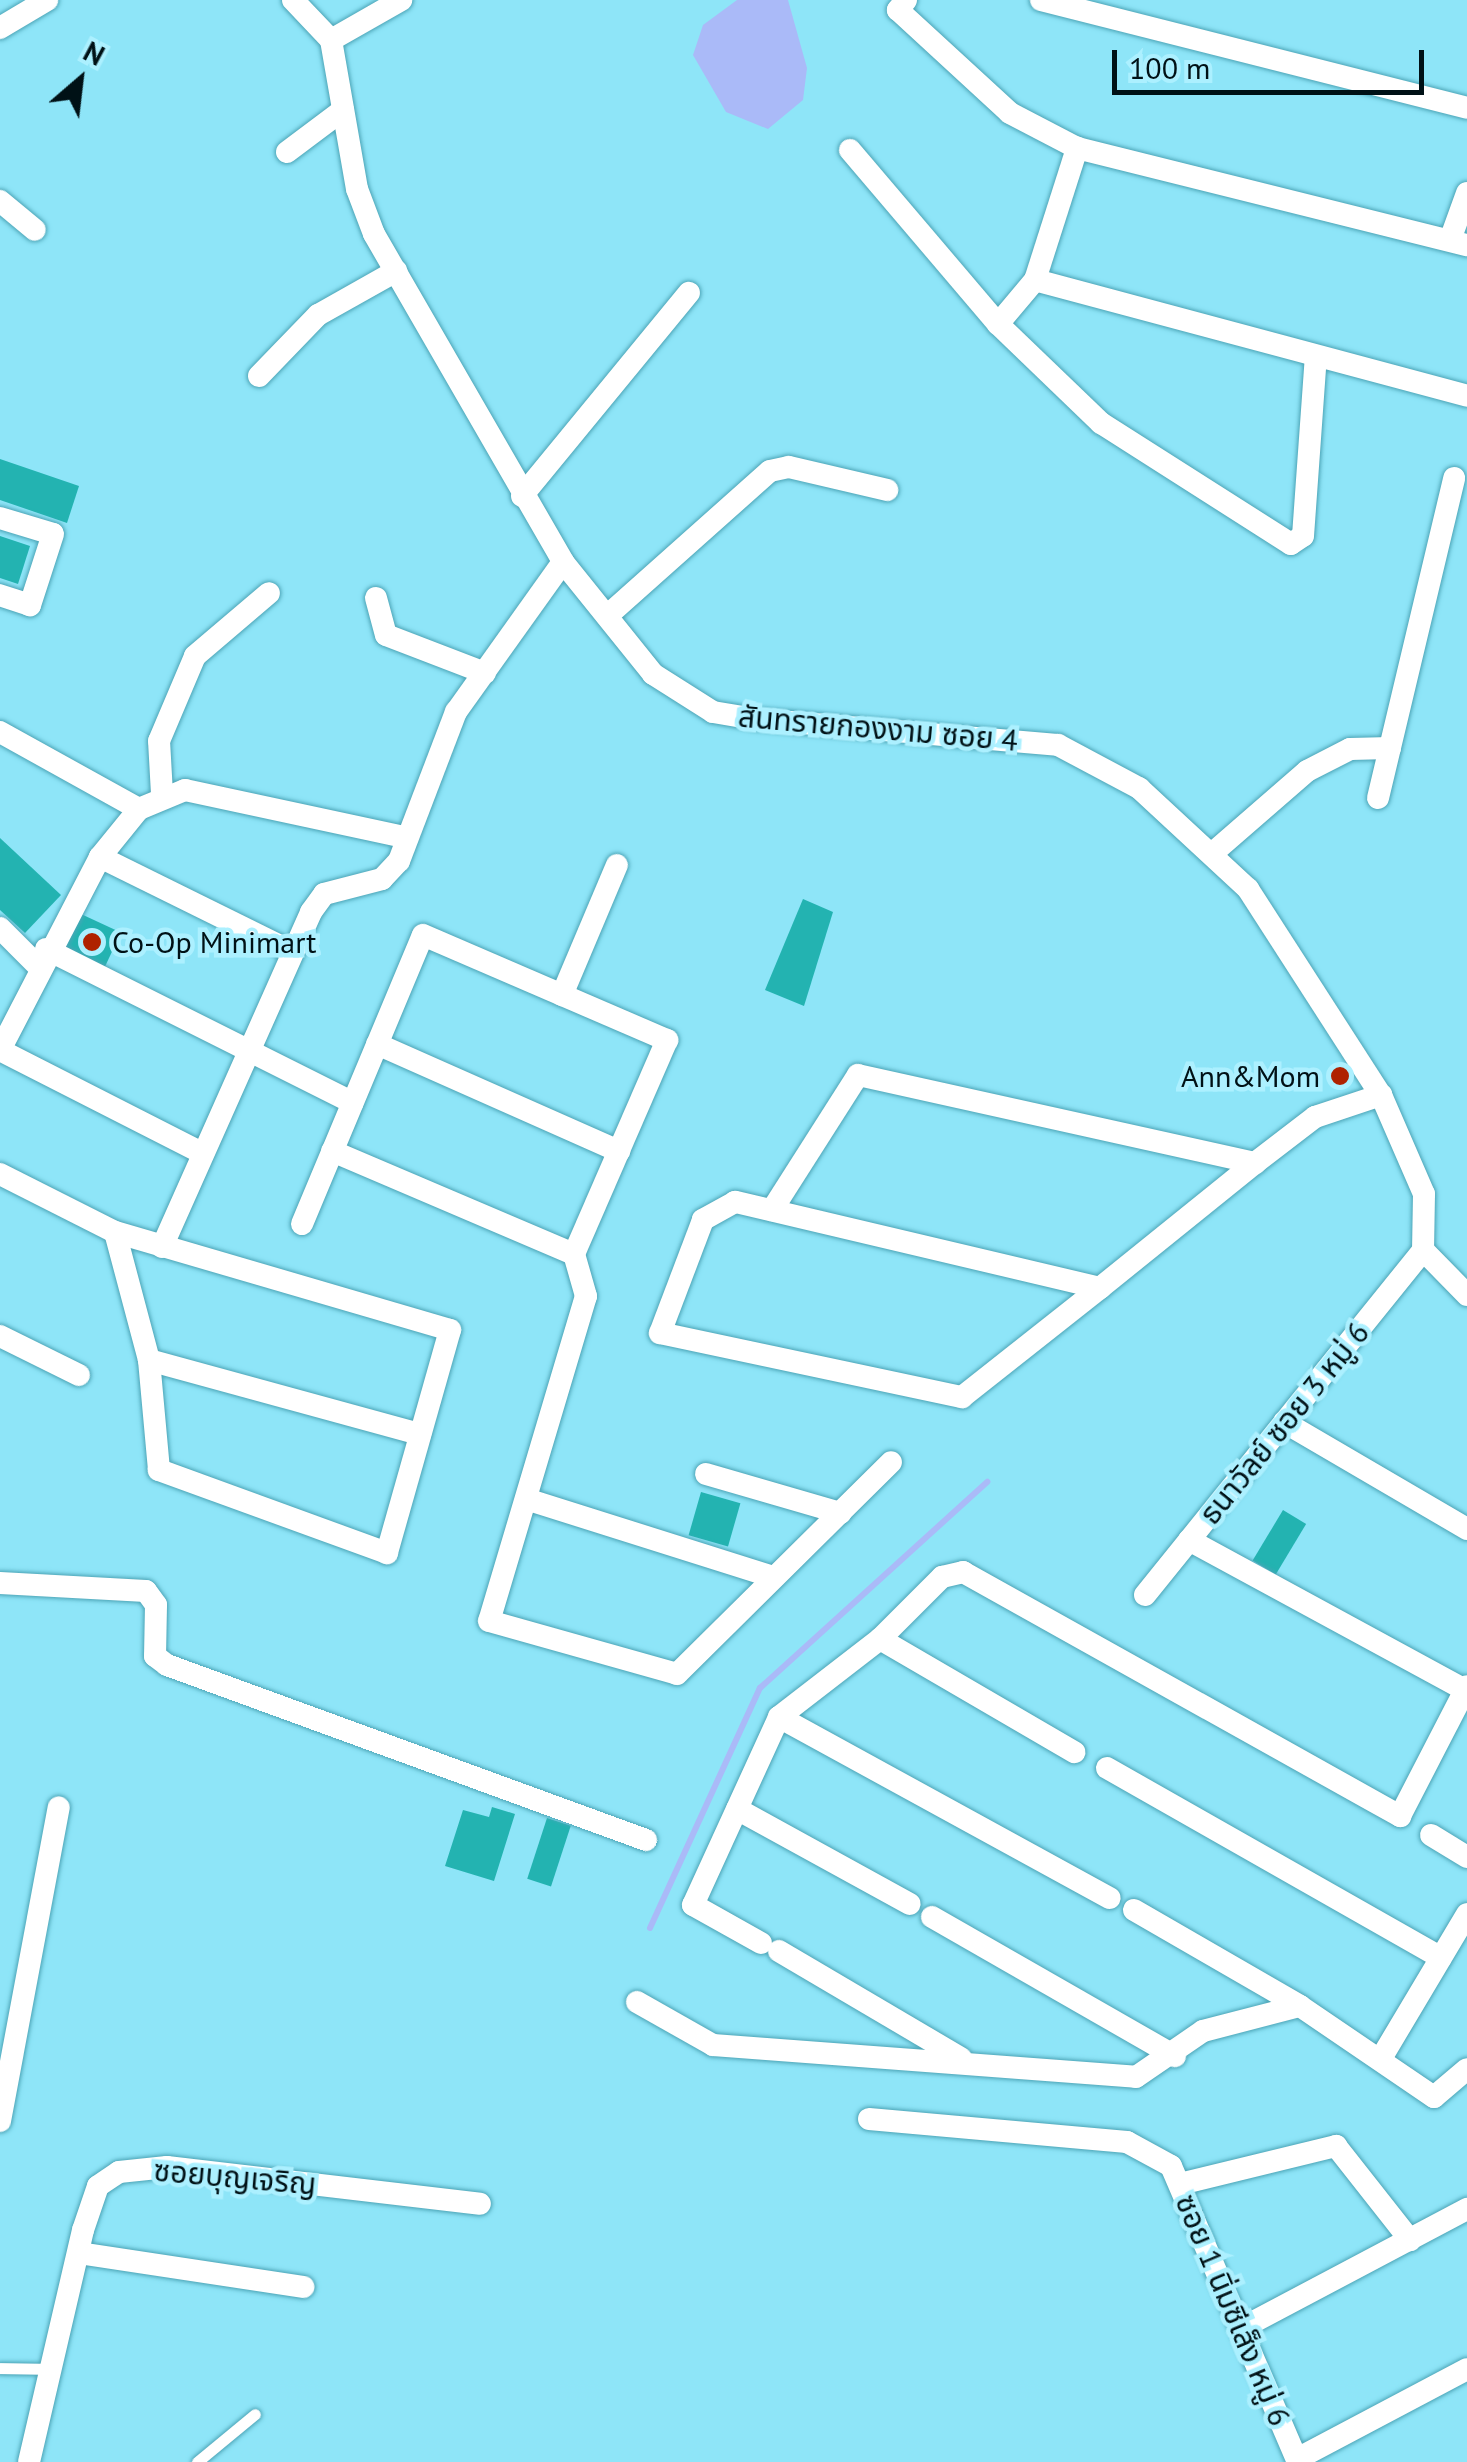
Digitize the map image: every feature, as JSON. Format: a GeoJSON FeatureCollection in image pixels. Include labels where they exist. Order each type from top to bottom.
{"type":"FeatureCollection","features":[{"type":"Feature","properties":{"kind":"street"},"geometry":{"type":"LineString","coordinates":[[0,28],[47,0]]}},
{"type":"Feature","properties":{"kind":"street"},"geometry":{"type":"LineString","coordinates":[[294,0],[331,40],[400,0]]}},
{"type":"Feature","properties":{"kind":"street"},"geometry":{"type":"LineString","coordinates":[[906,0],[898,10],[1010,112],[1077,148],[1458,242],[1467,193]]}},
{"type":"Feature","properties":{"kind":"street"},"geometry":{"type":"LineString","coordinates":[[1041,0],[1467,108]]}},
{"type":"Feature","properties":{"kind":"street","name":"สันทรายกองงาม ซอย 4"},"geometry":{"type":"LineString","coordinates":[[331,40],[357,189],[396,270],[563,562],[652,674],[713,712],[1058,745],[1127,780],[1215,851],[1381,1096],[1424,1194],[1423,1250]]}},
{"type":"Feature","properties":{"kind":"street"},"geometry":{"type":"LineString","coordinates":[[287,152],[343,110]]}},
{"type":"Feature","properties":{"kind":"street"},"geometry":{"type":"LineString","coordinates":[[998,324],[1035,280],[1077,148]]}},
{"type":"Feature","properties":{"kind":"street"},"geometry":{"type":"LineString","coordinates":[[850,150],[998,324],[1101,423],[1290,544],[1303,536],[1316,356]]}},
{"type":"Feature","properties":{"kind":"street"},"geometry":{"type":"LineString","coordinates":[[0,202],[34,230]]}},
{"type":"Feature","properties":{"kind":"street"},"geometry":{"type":"LineString","coordinates":[[259,376],[318,315],[396,270]]}},
{"type":"Feature","properties":{"kind":"street"},"geometry":{"type":"LineString","coordinates":[[1035,280],[1467,396]]}},
{"type":"Feature","properties":{"kind":"street"},"geometry":{"type":"LineString","coordinates":[[522,496],[688,293]]}},
{"type":"Feature","properties":{"kind":"street"},"geometry":{"type":"LineString","coordinates":[[607,616],[770,471],[789,467],[888,490]]}},
{"type":"Feature","properties":{"kind":"street"},"geometry":{"type":"LineString","coordinates":[[1378,798],[1454,478]]}},
{"type":"Feature","properties":{"kind":"street"},"geometry":{"type":"LineString","coordinates":[[0,518],[53,534],[30,605],[0,595]]}},
{"type":"Feature","properties":{"kind":"street"},"geometry":{"type":"LineString","coordinates":[[162,1246],[292,952],[324,894],[382,879],[404,837],[456,712],[563,562]]}},
{"type":"Feature","properties":{"kind":"street"},"geometry":{"type":"LineString","coordinates":[[162,794],[160,741],[195,656],[270,592]]}},
{"type":"Feature","properties":{"kind":"street"},"geometry":{"type":"LineString","coordinates":[[376,598],[386,636],[485,672]]}},
{"type":"Feature","properties":{"kind":"street"},"geometry":{"type":"LineString","coordinates":[[0,732],[139,809]]}},
{"type":"Feature","properties":{"kind":"street"},"geometry":{"type":"LineString","coordinates":[[1215,851],[1307,772],[1350,749],[1390,748]]}},
{"type":"Feature","properties":{"kind":"street"},"geometry":{"type":"LineString","coordinates":[[202,1153],[2,1042],[42,957],[100,857],[139,809],[162,794],[185,790],[404,837]]}},
{"type":"Feature","properties":{"kind":"street"},"geometry":{"type":"LineString","coordinates":[[100,857],[292,952]]}},
{"type":"Feature","properties":{"kind":"street"},"geometry":{"type":"LineString","coordinates":[[562,995],[617,865]]}},
{"type":"Feature","properties":{"kind":"street"},"geometry":{"type":"LineString","coordinates":[[0,928],[42,957],[353,1103]]}},
{"type":"Feature","properties":{"kind":"street"},"geometry":{"type":"LineString","coordinates":[[302,1224],[423,935],[667,1040],[574,1254],[586,1296],[489,1621],[676,1674],[891,1462]]}},
{"type":"Feature","properties":{"kind":"street"},"geometry":{"type":"LineString","coordinates":[[377,1044],[619,1151]]}},
{"type":"Feature","properties":{"kind":"street"},"geometry":{"type":"LineString","coordinates":[[772,1210],[858,1075],[1254,1163]]}},
{"type":"Feature","properties":{"kind":"street"},"geometry":{"type":"LineString","coordinates":[[1100,1288],[735,1202],[703,1220],[660,1333],[962,1397],[1100,1288],[1254,1163],[1314,1117],[1381,1096]]}},
{"type":"Feature","properties":{"kind":"street"},"geometry":{"type":"LineString","coordinates":[[332,1150],[574,1254]]}},
{"type":"Feature","properties":{"kind":"street"},"geometry":{"type":"LineString","coordinates":[[0,1174],[115,1232],[450,1330],[388,1553],[159,1470],[148,1360],[115,1232]]}},
{"type":"Feature","properties":{"kind":"street"},"geometry":{"type":"LineString","coordinates":[[1423,1250],[1467,1295]]}},
{"type":"Feature","properties":{"kind":"street","name":"ธนาวัลย์ ซอย 3 หมู่ 6"},"geometry":{"type":"LineString","coordinates":[[1145,1595],[1423,1250]]}},
{"type":"Feature","properties":{"kind":"street"},"geometry":{"type":"LineString","coordinates":[[0,1336],[79,1375]]}},
{"type":"Feature","properties":{"kind":"street"},"geometry":{"type":"LineString","coordinates":[[148,1360],[420,1434]]}},
{"type":"Feature","properties":{"kind":"street"},"geometry":{"type":"LineString","coordinates":[[1284,1422],[1467,1530]]}},
{"type":"Feature","properties":{"kind":"street"},"geometry":{"type":"LineString","coordinates":[[706,1474],[840,1514]]}},
{"type":"Feature","properties":{"kind":"street"},"geometry":{"type":"LineString","coordinates":[[526,1499],[774,1578]]}},
{"type":"Feature","properties":{"kind":"street"},"geometry":{"type":"LineString","coordinates":[[964,2060],[693,1905],[779,1717],[880,1639],[942,1577],[963,1572],[1400,1816],[1466,1688],[1189,1540]]}},
{"type":"Feature","properties":{"kind":"street"},"geometry":{"type":"LineString","coordinates":[[0,1582],[146,1591],[156,1606],[155,1656],[167,1666],[646,1840]]}},
{"type":"Feature","properties":{"kind":"street"},"geometry":{"type":"LineString","coordinates":[[880,1639],[1074,1752]]}},
{"type":"Feature","properties":{"kind":"street"},"geometry":{"type":"LineString","coordinates":[[779,1717],[1110,1898]]}},
{"type":"Feature","properties":{"kind":"street"},"geometry":{"type":"LineString","coordinates":[[1107,1768],[1441,1958]]}},
{"type":"Feature","properties":{"kind":"street"},"geometry":{"type":"LineString","coordinates":[[0,2122],[59,1807]]}},
{"type":"Feature","properties":{"kind":"street"},"geometry":{"type":"LineString","coordinates":[[737,1809],[910,1904]]}},
{"type":"Feature","properties":{"kind":"street"},"geometry":{"type":"LineString","coordinates":[[1430,1836],[1467,1857]]}},
{"type":"Feature","properties":{"kind":"street"},"geometry":{"type":"LineString","coordinates":[[1134,1910],[1383,2055],[1434,2097],[1467,2069]]}},
{"type":"Feature","properties":{"kind":"street"},"geometry":{"type":"LineString","coordinates":[[1383,2055],[1467,1914]]}},
{"type":"Feature","properties":{"kind":"street"},"geometry":{"type":"LineString","coordinates":[[932,1917],[1175,2056]]}},
{"type":"Feature","properties":{"kind":"street"},"geometry":{"type":"LineString","coordinates":[[637,2002],[714,2045],[964,2060],[1136,2076],[1175,2056],[1203,2031],[1300,2006]]}},
{"type":"Feature","properties":{"kind":"street","name":"ซอย 1 นิ่มซีเส็ง หมู่ 6"},"geometry":{"type":"LineString","coordinates":[[869,2119],[1127,2142],[1171,2166],[1298,2461]]}},
{"type":"Feature","properties":{"kind":"street"},"geometry":{"type":"LineString","coordinates":[[1180,2184],[1336,2146],[1410,2240]]}},
{"type":"Feature","properties":{"kind":"street","name":"ซอยบุญเจริญ"},"geometry":{"type":"LineString","coordinates":[[29,2462],[55,2370],[78,2253],[98,2186],[118,2172],[167,2166],[480,2204]]}},
{"type":"Feature","properties":{"kind":"street"},"geometry":{"type":"LineString","coordinates":[[1242,2328],[1467,2208]]}},
{"type":"Feature","properties":{"kind":"street"},"geometry":{"type":"LineString","coordinates":[[78,2253],[304,2287]]}},
{"type":"Feature","properties":{"kind":"street"},"geometry":{"type":"LineString","coordinates":[[1298,2461],[1467,2370]]}},
{"type":"Feature","properties":{"kind":"lane"},"geometry":{"type":"LineString","coordinates":[[0,2368],[55,2370]]}},
{"type":"Feature","properties":{"kind":"lane"},"geometry":{"type":"LineString","coordinates":[[197,2462],[254,2414]]}},
{"type":"Feature","properties":{"kind":"water"},"geometry":{"type":"Polygon","coordinates":[[[737,0],[788,0],[807,68],[803,100],[768,129],[726,112],[693,55],[703,25],[737,0]]]}},
{"type":"Feature","properties":{"kind":"building"},"geometry":{"type":"Polygon","coordinates":[[[0,459],[79,486],[67,523],[0,500],[0,459]]]}},
{"type":"Feature","properties":{"kind":"building"},"geometry":{"type":"Polygon","coordinates":[[[0,536],[30,546],[18,584],[0,578],[0,536]]]}},
{"type":"Feature","properties":{"kind":"building"},"geometry":{"type":"Polygon","coordinates":[[[0,838],[61,895],[25,933],[0,910],[0,838]]]}},
{"type":"Feature","properties":{"kind":"building"},"geometry":{"type":"Polygon","coordinates":[[[803,899],[833,912],[804,1006],[765,990],[803,899]]]}},
{"type":"Feature","properties":{"kind":"building","name":"Co-Op Minimart"},"geometry":{"type":"Polygon","coordinates":[[[81,914],[121,933],[104,970],[64,951],[81,914]]]}},
{"type":"Feature","properties":{"kind":"building"},"geometry":{"type":"Polygon","coordinates":[[[701,1492],[740,1503],[728,1547],[689,1535],[701,1492]]]}},
{"type":"Feature","properties":{"kind":"building"},"geometry":{"type":"Polygon","coordinates":[[[1283,1510],[1306,1524],[1276,1574],[1253,1561],[1283,1510]]]}},
{"type":"Feature","properties":{"kind":"building"},"geometry":{"type":"Polygon","coordinates":[[[492,1807],[515,1814],[494,1881],[445,1866],[463,1810],[489,1817],[492,1807]]]}},
{"type":"Feature","properties":{"kind":"building"},"geometry":{"type":"Polygon","coordinates":[[[547,1818],[571,1826],[551,1887],[527,1879],[547,1818]]]}},
{"type":"Feature","properties":{"kind":"waterway"},"geometry":{"type":"LineString","coordinates":[[650,1928],[760,1688],[987,1482]]}},
{"type":"Feature","properties":{"kind":"place","name":"Co-Op Minimart"},"geometry":{"type":"Point","coordinates":[92,942]}},
{"type":"Feature","properties":{"kind":"place","name":"Ann&Mom"},"geometry":{"type":"Point","coordinates":[1340,1076]}}]}
